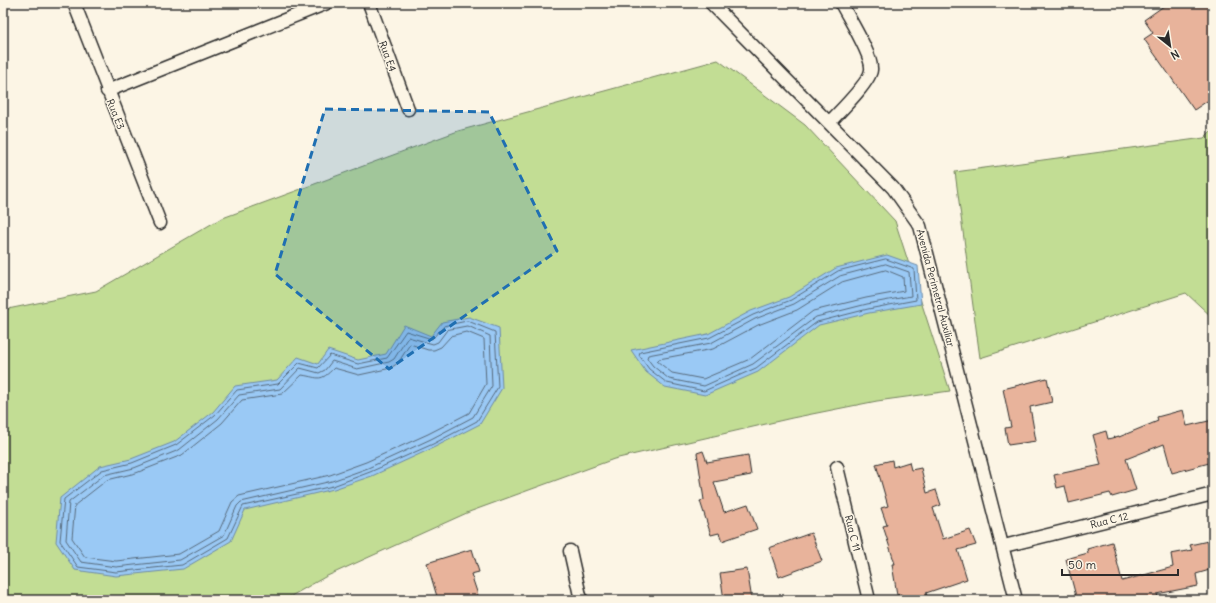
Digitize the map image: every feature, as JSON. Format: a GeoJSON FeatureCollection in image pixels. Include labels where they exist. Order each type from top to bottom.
{"type":"FeatureCollection","features":[{"type":"Feature","properties":{"kind":"street","name":"Rua E3"},"geometry":{"type":"LineString","coordinates":[[74,3],[107,91],[160,223]]}},
{"type":"Feature","properties":{"kind":"street"},"geometry":{"type":"LineString","coordinates":[[107,91],[327,3]]}},
{"type":"Feature","properties":{"kind":"street","name":"Rua E4"},"geometry":{"type":"LineString","coordinates":[[369,3],[408,108]]}},
{"type":"Feature","properties":{"kind":"street","name":"Avenida Perimetral Auxiliar"},"geometry":{"type":"LineString","coordinates":[[711,3],[893,188],[920,226],[1004,546],[1016,600]]}},
{"type":"Feature","properties":{"kind":"street"},"geometry":{"type":"LineString","coordinates":[[829,123],[864,83],[871,70],[867,52],[841,3]]}},
{"type":"Feature","properties":{"kind":"street","name":"Rua C 11"},"geometry":{"type":"LineString","coordinates":[[837,467],[869,600]]}},
{"type":"Feature","properties":{"kind":"street","name":"Rua C 12"},"geometry":{"type":"LineString","coordinates":[[1004,546],[1213,494]]}},
{"type":"Feature","properties":{"kind":"street"},"geometry":{"type":"LineString","coordinates":[[570,551],[581,600]]}},
{"type":"Feature","properties":{"kind":"highlighted area"},"geometry":{"type":"Polygon","coordinates":[[[325,109],[489,112],[557,251],[389,369],[275,274],[325,109]]]}},
{"type":"Feature","properties":{"kind":"green space"},"geometry":{"type":"Polygon","coordinates":[[[718,60],[805,125],[895,221],[950,391],[877,401],[792,418],[614,459],[469,512],[325,577],[284,600],[3,600],[3,310],[96,291],[220,219],[458,131],[718,60]]]}},
{"type":"Feature","properties":{"kind":"green space"},"geometry":{"type":"Polygon","coordinates":[[[1213,129],[1213,318],[1186,293],[980,358],[955,172],[1204,138],[1213,129]]]}},
{"type":"Feature","properties":{"kind":"water"},"geometry":{"type":"Polygon","coordinates":[[[887,255],[918,266],[921,304],[869,313],[819,325],[758,372],[705,395],[665,387],[646,372],[631,350],[708,334],[751,311],[789,297],[836,268],[887,255]]]}},
{"type":"Feature","properties":{"kind":"water"},"geometry":{"type":"Polygon","coordinates":[[[469,317],[499,328],[502,388],[480,424],[435,447],[372,476],[334,489],[245,510],[231,541],[183,569],[116,576],[75,570],[56,542],[60,498],[100,466],[131,459],[174,442],[213,412],[235,386],[277,380],[298,357],[318,364],[328,350],[358,360],[386,354],[404,325],[431,336],[442,322],[469,317]]]}},
{"type":"Feature","properties":{"kind":"building"},"geometry":{"type":"Polygon","coordinates":[[[1168,3],[1213,3],[1213,97],[1194,110],[1144,39],[1153,33],[1144,20],[1168,3]]]}},
{"type":"Feature","properties":{"kind":"building"},"geometry":{"type":"Polygon","coordinates":[[[1047,378],[1052,402],[1030,407],[1036,441],[1008,445],[1005,428],[1011,427],[1003,389],[1047,378]]]}},
{"type":"Feature","properties":{"kind":"building"},"geometry":{"type":"Polygon","coordinates":[[[1183,410],[1187,426],[1213,420],[1213,462],[1172,473],[1164,444],[1126,459],[1136,490],[1112,497],[1110,493],[1069,503],[1065,486],[1057,488],[1054,475],[1101,465],[1093,435],[1106,431],[1108,439],[1119,437],[1158,421],[1157,417],[1183,410]]]}},
{"type":"Feature","properties":{"kind":"building"},"geometry":{"type":"Polygon","coordinates":[[[703,451],[707,462],[748,455],[751,475],[714,482],[724,512],[748,504],[757,529],[722,541],[719,533],[711,535],[700,501],[704,500],[697,453],[703,451]]]}},
{"type":"Feature","properties":{"kind":"building"},"geometry":{"type":"Polygon","coordinates":[[[892,460],[893,467],[909,462],[911,470],[921,468],[927,493],[936,490],[941,505],[933,508],[943,539],[970,530],[976,545],[958,550],[967,579],[926,593],[928,600],[902,600],[901,594],[897,595],[892,564],[895,564],[883,526],[887,525],[881,508],[888,506],[876,464],[892,460]]]}},
{"type":"Feature","properties":{"kind":"building"},"geometry":{"type":"Polygon","coordinates":[[[811,533],[822,561],[779,577],[769,548],[811,533]]]}},
{"type":"Feature","properties":{"kind":"building"},"geometry":{"type":"Polygon","coordinates":[[[1208,541],[1213,569],[1196,574],[1198,586],[1157,594],[1159,600],[1077,600],[1066,559],[1088,553],[1087,549],[1112,542],[1122,581],[1173,567],[1171,554],[1192,550],[1190,545],[1208,541]]]}},
{"type":"Feature","properties":{"kind":"building"},"geometry":{"type":"Polygon","coordinates":[[[472,549],[479,572],[471,574],[478,595],[461,600],[438,600],[427,563],[472,549]]]}},
{"type":"Feature","properties":{"kind":"building"},"geometry":{"type":"Polygon","coordinates":[[[747,569],[752,600],[724,600],[720,573],[747,569]]]}}]}
